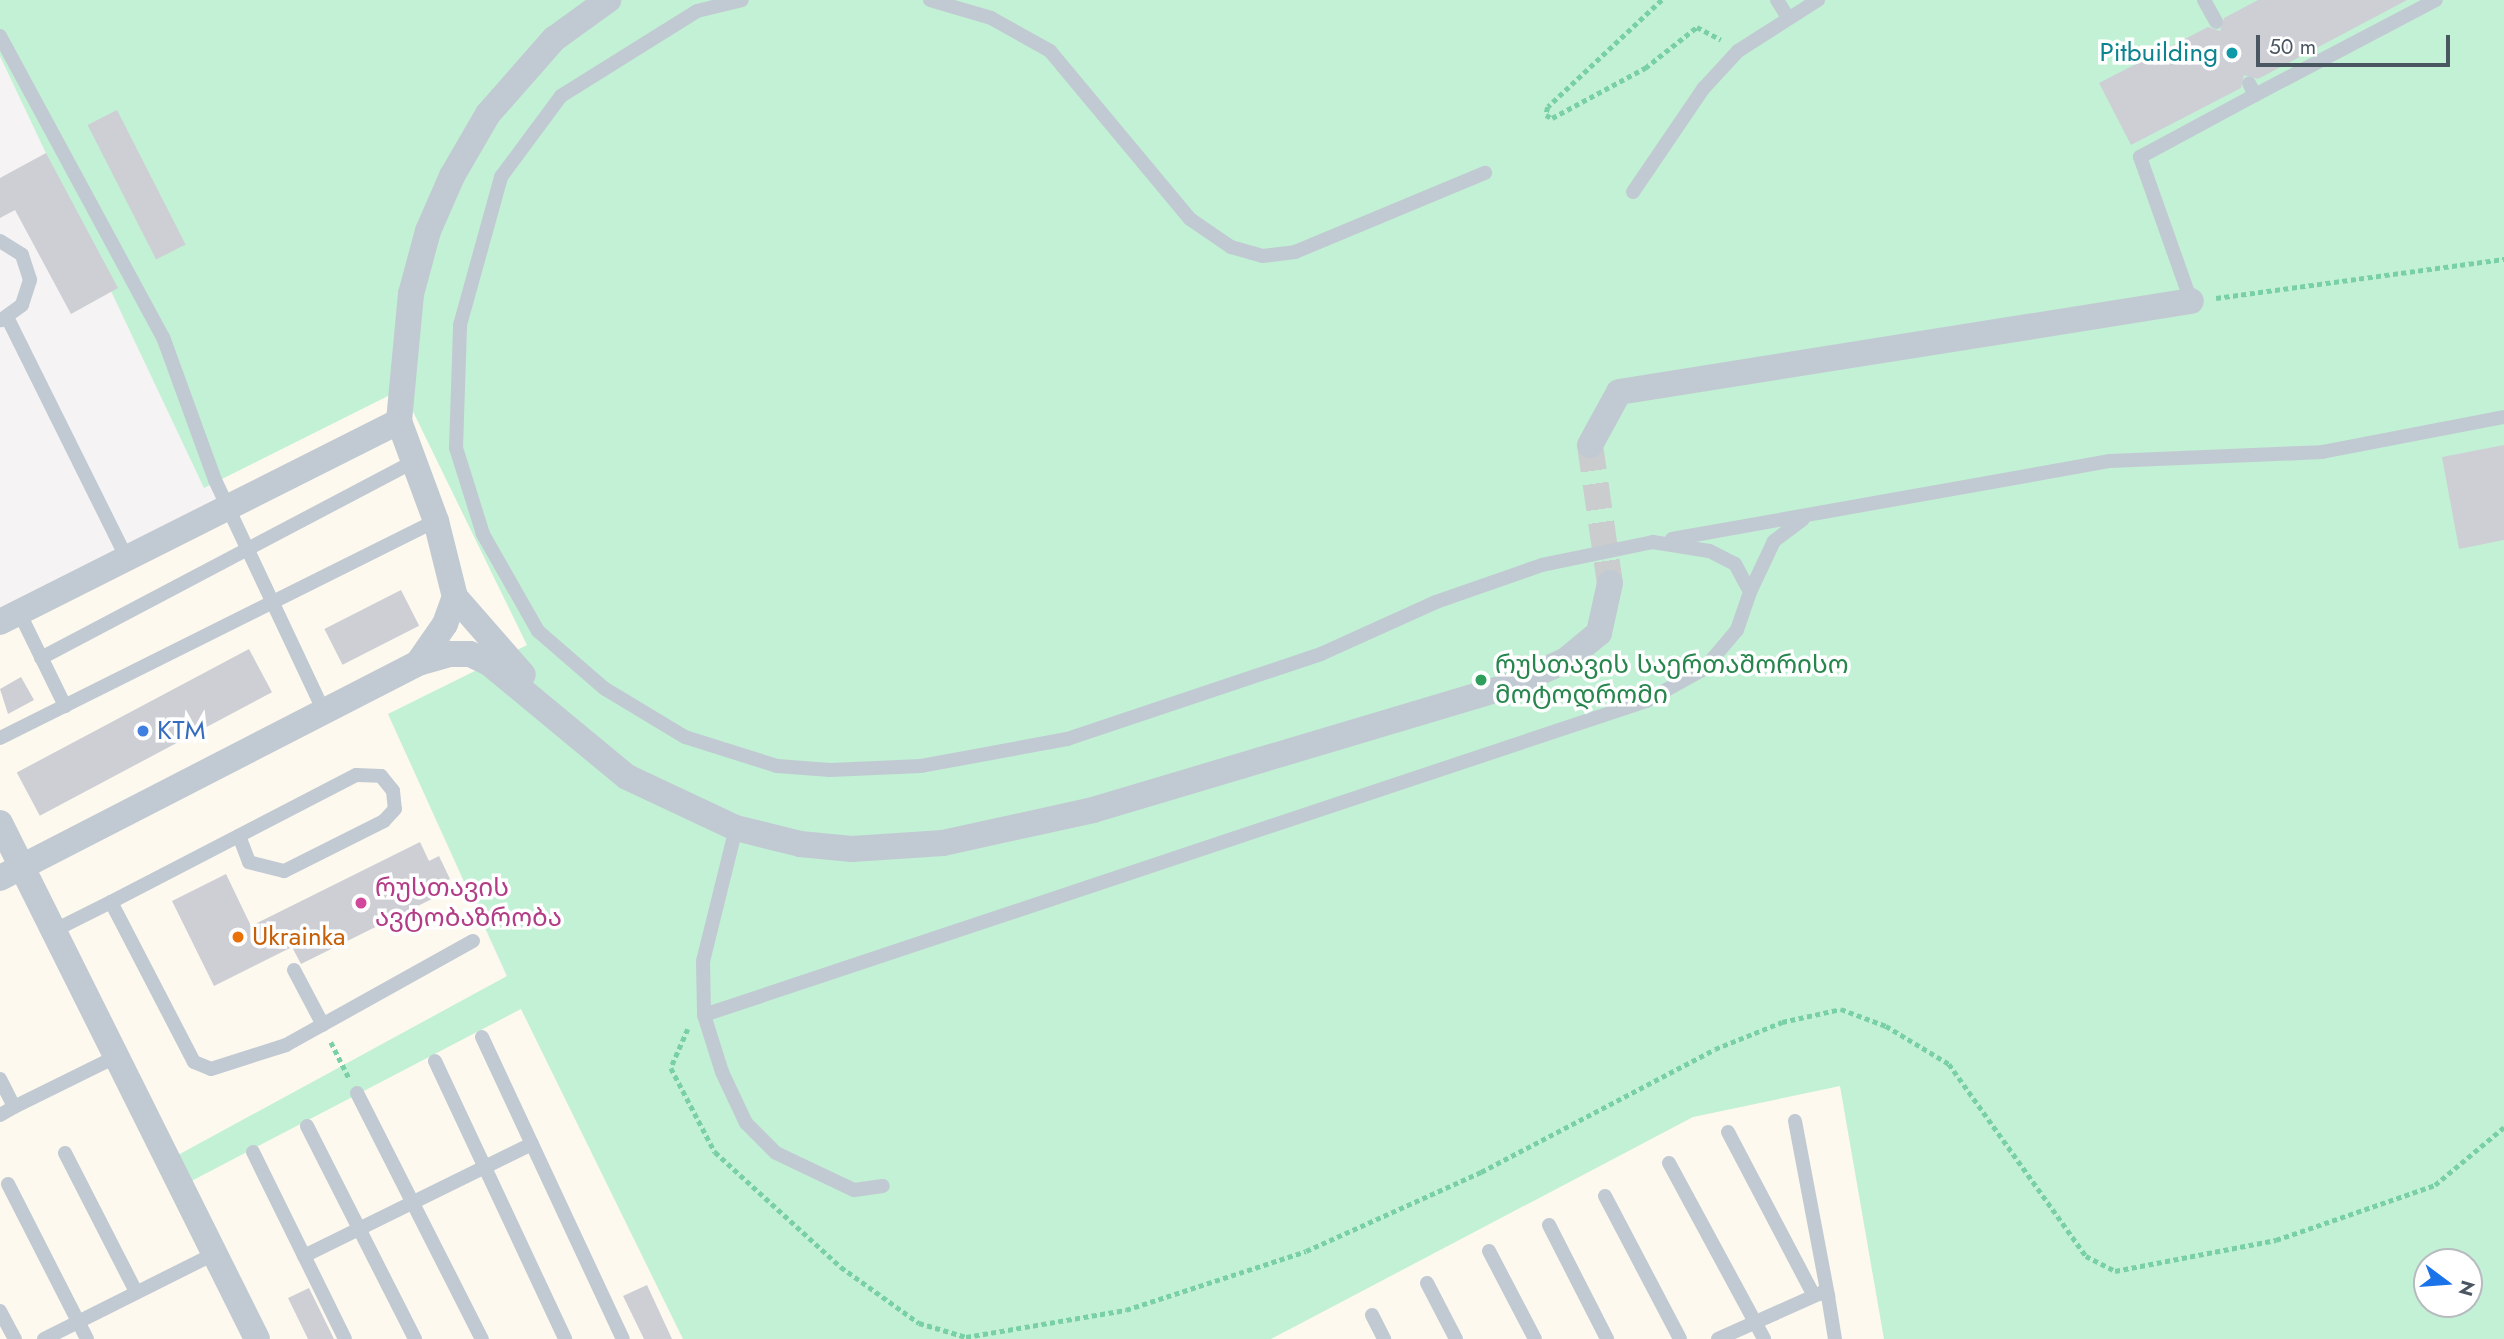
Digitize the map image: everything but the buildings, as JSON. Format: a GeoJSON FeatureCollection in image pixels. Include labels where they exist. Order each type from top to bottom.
{"type":"FeatureCollection","features":[{"type":"Feature","properties":{"kind":"street"},"geometry":{"type":"LineString","coordinates":[[540,704],[525,677],[456,597],[436,521],[399,421],[411,294],[428,231],[452,176],[488,114],[554,39],[608,0]]}},
{"type":"Feature","properties":{"kind":"street"},"geometry":{"type":"LineString","coordinates":[[1590,445],[1619,392],[2191,301]]}},
{"type":"Feature","properties":{"kind":"street"},"geometry":{"type":"LineString","coordinates":[[10,617],[399,421]]}},
{"type":"Feature","properties":{"kind":"street"},"geometry":{"type":"LineString","coordinates":[[11,873],[418,663],[450,654],[470,654],[489,663],[627,777],[736,828],[800,844],[852,849],[943,843],[1093,810],[1372,730],[1506,687],[1553,667],[1599,634],[1611,583]]}},
{"type":"Feature","properties":{"kind":"street"},"geometry":{"type":"LineString","coordinates":[[418,663],[445,624],[456,597]]}},
{"type":"Feature","properties":{"kind":"street"},"geometry":{"type":"LineString","coordinates":[[0,823],[11,873],[51,932],[257,1339]]}},
{"type":"Feature","properties":{"kind":"lane"},"geometry":{"type":"LineString","coordinates":[[742,0],[697,11],[561,96],[501,177],[460,325],[456,448],[483,534],[538,631],[605,689],[685,737],[776,766],[830,770],[948,761],[1067,739],[1321,654],[1436,602],[1542,565],[1653,542],[2110,461],[2322,452],[2504,417]]}},
{"type":"Feature","properties":{"kind":"lane"},"geometry":{"type":"LineString","coordinates":[[930,0],[991,18],[1050,51],[1190,219],[1231,247],[1264,256],[1295,252],[1485,173]]}},
{"type":"Feature","properties":{"kind":"lane"},"geometry":{"type":"LineString","coordinates":[[1777,0],[1787,16]]}},
{"type":"Feature","properties":{"kind":"lane"},"geometry":{"type":"LineString","coordinates":[[1633,192],[1703,89],[1738,51],[1787,16],[1818,0]]}},
{"type":"Feature","properties":{"kind":"lane"},"geometry":{"type":"LineString","coordinates":[[2204,0],[2216,22]]}},
{"type":"Feature","properties":{"kind":"lane"},"geometry":{"type":"LineString","coordinates":[[2191,301],[2140,157],[2252,89],[2436,0]]}},
{"type":"Feature","properties":{"kind":"lane"},"geometry":{"type":"LineString","coordinates":[[0,36],[163,337],[246,550],[324,712]]}},
{"type":"Feature","properties":{"kind":"lane"},"geometry":{"type":"LineString","coordinates":[[0,241],[22,255],[30,280],[22,305],[4,319],[127,559]]}},
{"type":"Feature","properties":{"kind":"lane"},"geometry":{"type":"LineString","coordinates":[[41,658],[414,461]]}},
{"type":"Feature","properties":{"kind":"lane"},"geometry":{"type":"LineString","coordinates":[[704,1015],[1646,701],[1704,669],[1737,630],[1750,592],[1774,541],[1807,516]]}},
{"type":"Feature","properties":{"kind":"lane"},"geometry":{"type":"LineString","coordinates":[[0,738],[436,521]]}},
{"type":"Feature","properties":{"kind":"lane"},"geometry":{"type":"LineString","coordinates":[[1653,542],[1692,546],[1735,564],[1750,592]]}},
{"type":"Feature","properties":{"kind":"lane"},"geometry":{"type":"LineString","coordinates":[[10,617],[41,658],[65,706]]}},
{"type":"Feature","properties":{"kind":"lane"},"geometry":{"type":"LineString","coordinates":[[51,932],[356,775],[381,776],[393,791],[395,809],[384,821],[284,871],[249,862],[239,836]]}},
{"type":"Feature","properties":{"kind":"lane"},"geometry":{"type":"LineString","coordinates":[[736,828],[702,961],[704,1015],[722,1072],[746,1123],[776,1153],[854,1190],[883,1186]]}},
{"type":"Feature","properties":{"kind":"lane"},"geometry":{"type":"LineString","coordinates":[[111,902],[194,1062],[211,1069],[238,1064],[323,1025],[473,941]]}},
{"type":"Feature","properties":{"kind":"lane"},"geometry":{"type":"LineString","coordinates":[[294,970],[323,1025]]}},
{"type":"Feature","properties":{"kind":"lane"},"geometry":{"type":"LineString","coordinates":[[482,1037],[624,1339]]}},
{"type":"Feature","properties":{"kind":"lane"},"geometry":{"type":"LineString","coordinates":[[0,1115],[115,1058]]}},
{"type":"Feature","properties":{"kind":"lane"},"geometry":{"type":"LineString","coordinates":[[435,1060],[565,1339]]}},
{"type":"Feature","properties":{"kind":"lane"},"geometry":{"type":"LineString","coordinates":[[0,1079],[14,1107]]}},
{"type":"Feature","properties":{"kind":"lane"},"geometry":{"type":"LineString","coordinates":[[357,1093],[482,1339]]}},
{"type":"Feature","properties":{"kind":"lane"},"geometry":{"type":"LineString","coordinates":[[1795,1121],[1821,1295],[1835,1339]]}},
{"type":"Feature","properties":{"kind":"lane"},"geometry":{"type":"LineString","coordinates":[[307,1126],[415,1339]]}},
{"type":"Feature","properties":{"kind":"lane"},"geometry":{"type":"LineString","coordinates":[[1728,1132],[1821,1295]]}},
{"type":"Feature","properties":{"kind":"lane"},"geometry":{"type":"LineString","coordinates":[[304,1256],[533,1144]]}},
{"type":"Feature","properties":{"kind":"lane"},"geometry":{"type":"LineString","coordinates":[[253,1152],[345,1339]]}},
{"type":"Feature","properties":{"kind":"lane"},"geometry":{"type":"LineString","coordinates":[[65,1153],[136,1292]]}},
{"type":"Feature","properties":{"kind":"lane"},"geometry":{"type":"LineString","coordinates":[[1668,1163],[1764,1339]]}},
{"type":"Feature","properties":{"kind":"lane"},"geometry":{"type":"LineString","coordinates":[[8,1184],[87,1339]]}},
{"type":"Feature","properties":{"kind":"lane"},"geometry":{"type":"LineString","coordinates":[[1605,1196],[1680,1339]]}},
{"type":"Feature","properties":{"kind":"lane"},"geometry":{"type":"LineString","coordinates":[[1549,1226],[1607,1339]]}},
{"type":"Feature","properties":{"kind":"lane"},"geometry":{"type":"LineString","coordinates":[[1489,1251],[1535,1339]]}},
{"type":"Feature","properties":{"kind":"lane"},"geometry":{"type":"LineString","coordinates":[[44,1339],[214,1254]]}},
{"type":"Feature","properties":{"kind":"lane"},"geometry":{"type":"LineString","coordinates":[[1427,1283],[1456,1339]]}},
{"type":"Feature","properties":{"kind":"lane"},"geometry":{"type":"LineString","coordinates":[[1718,1339],[1821,1295]]}},
{"type":"Feature","properties":{"kind":"lane"},"geometry":{"type":"LineString","coordinates":[[0,1311],[15,1339]]}},
{"type":"Feature","properties":{"kind":"lane"},"geometry":{"type":"LineString","coordinates":[[1372,1315],[1384,1339]]}},
{"type":"Feature","properties":{"kind":"path"},"geometry":{"type":"LineString","coordinates":[[1662,0],[1548,107],[1546,115],[1552,118],[1645,68],[1698,27],[1738,51]]}},
{"type":"Feature","properties":{"kind":"path"},"geometry":{"type":"LineString","coordinates":[[2191,301],[2504,259]]}},
{"type":"Feature","properties":{"kind":"path"},"geometry":{"type":"LineString","coordinates":[[704,1015],[692,1021],[671,1068],[715,1152],[841,1267],[919,1323],[967,1338],[1126,1310],[1306,1251],[1481,1172],[1715,1049],[1782,1022],[1840,1009],[1886,1026],[1949,1064],[2086,1256],[2115,1270],[2276,1240],[2435,1185],[2504,1127]]}},
{"type":"Feature","properties":{"kind":"shaded area"},"geometry":{"type":"Polygon","coordinates":[[[402,388],[527,646],[388,714],[521,1009],[683,1339],[0,1339],[0,622],[229,510],[215,480],[402,388]]]}},
{"type":"Feature","properties":{"kind":"shaded area"},"geometry":{"type":"Polygon","coordinates":[[[1840,1086],[1884,1339],[1271,1339],[1693,1117],[1840,1086]]]}},
{"type":"Feature","properties":{"kind":"green space","name":"რუსთავის საერთაშორისო მოტოდრომი"},"geometry":{"type":"Polygon","coordinates":[[[0,0],[2504,0],[2504,1339],[1884,1339],[1840,1086],[1693,1117],[1271,1339],[683,1339],[521,1009],[180,1187],[167,1161],[507,976],[388,714],[527,645],[402,389],[204,488],[0,56],[0,0]]]}},
{"type":"Feature","properties":{"kind":"tunnel"},"geometry":{"type":"LineString","coordinates":[[1590,445],[1610,583]]}},
{"type":"Feature","properties":{"kind":"place","name":"Pitbuilding"},"geometry":{"type":"Point","coordinates":[2232,53]}},
{"type":"Feature","properties":{"kind":"place","name":"რუსთავის საერთაშორისო მოტოდრომი"},"geometry":{"type":"Point","coordinates":[1481,680]}},
{"type":"Feature","properties":{"kind":"place","name":"KTM"},"geometry":{"type":"Point","coordinates":[143,731]}},
{"type":"Feature","properties":{"kind":"place","name":"რუსთავის ავტობაზრობა"},"geometry":{"type":"Point","coordinates":[361,903]}},
{"type":"Feature","properties":{"kind":"place","name":"Ukrainka"},"geometry":{"type":"Point","coordinates":[238,937]}}]}
